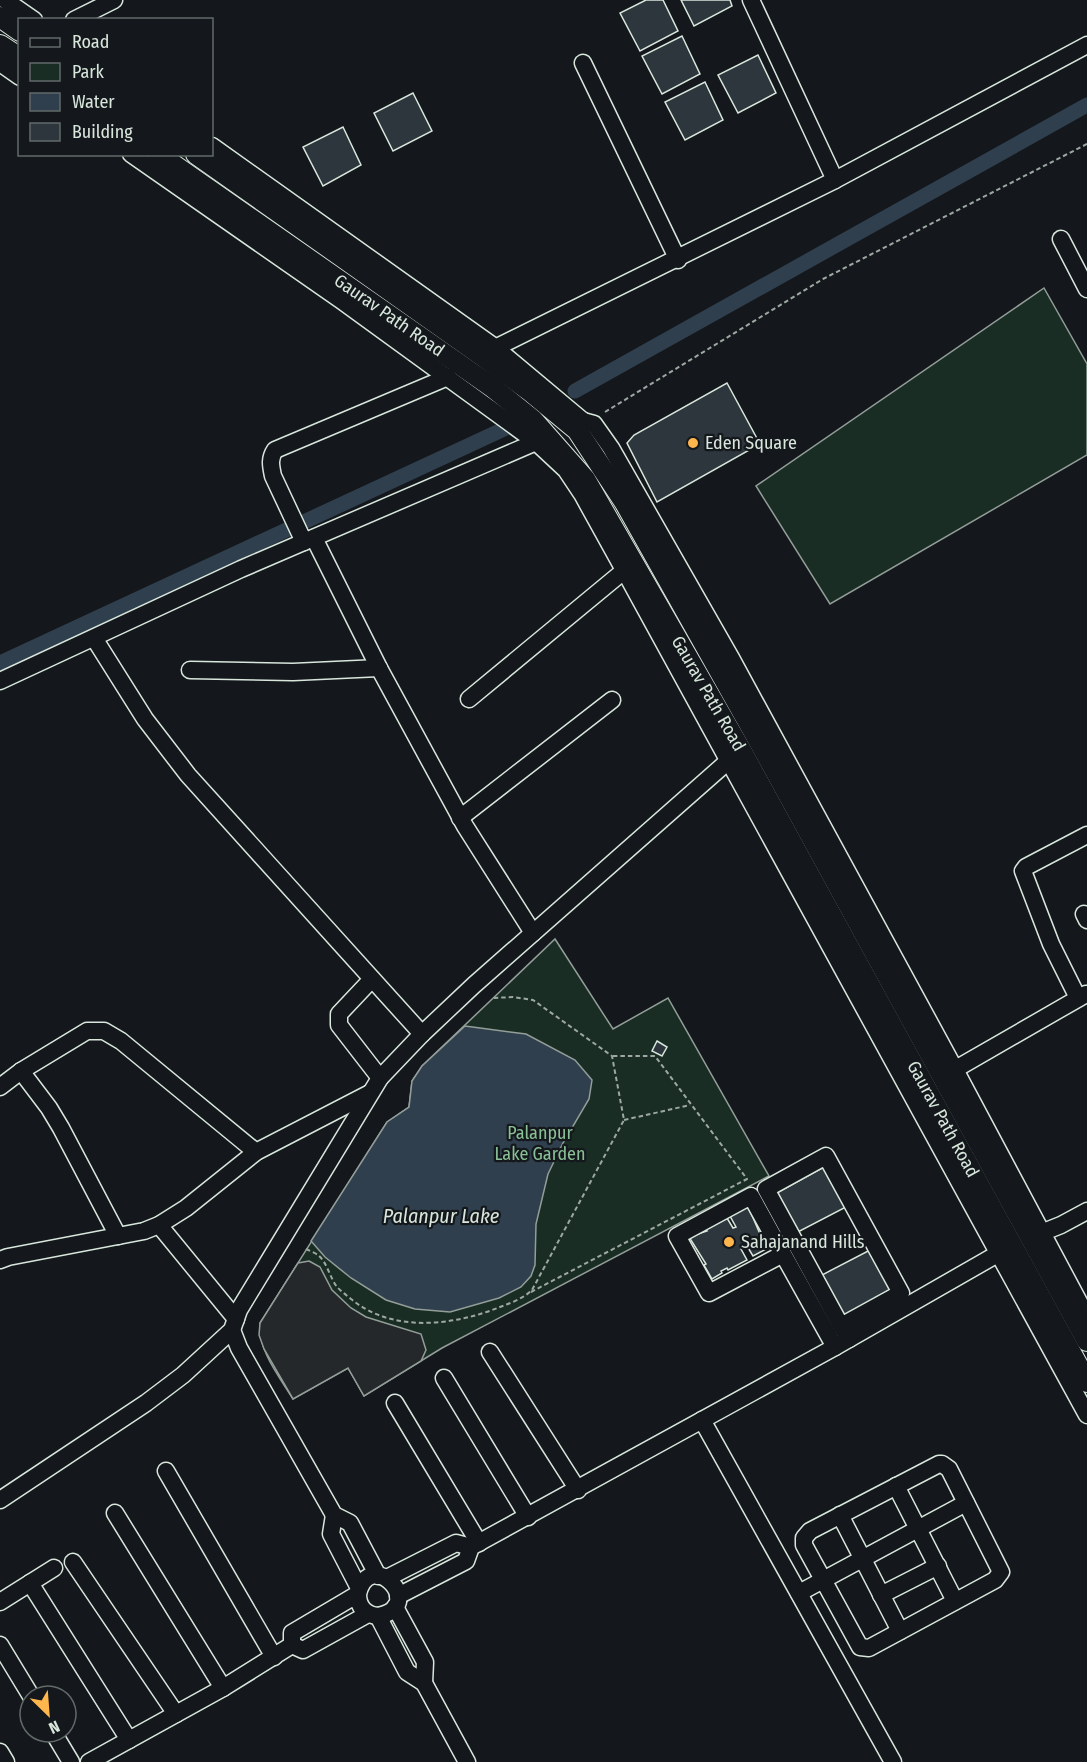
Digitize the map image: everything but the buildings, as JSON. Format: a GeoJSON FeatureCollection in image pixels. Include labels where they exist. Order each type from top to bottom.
{"type":"FeatureCollection","features":[{"type":"Feature","properties":{"kind":"main road"},"geometry":{"type":"LineString","coordinates":[[0,17],[18,30]]}},
{"type":"Feature","properties":{"kind":"main road","name":"Gaurav Path Road"},"geometry":{"type":"LineString","coordinates":[[161,156],[492,387],[533,420],[542,439],[585,479],[628,567],[949,1073],[1023,1247],[1087,1382]]}},
{"type":"Feature","properties":{"kind":"main road","name":"Gaurav Path Road"},"geometry":{"type":"LineString","coordinates":[[199,156],[489,352],[548,407],[581,423],[595,456],[625,503],[742,749],[1023,1247],[1087,1341]]}},
{"type":"Feature","properties":{"kind":"main road"},"geometry":{"type":"LineString","coordinates":[[516,407],[531,392]]}},
{"type":"Feature","properties":{"kind":"main road"},"geometry":{"type":"LineString","coordinates":[[533,420],[548,407]]}},
{"type":"Feature","properties":{"kind":"street"},"geometry":{"type":"LineString","coordinates":[[5,0],[31,18]]}},
{"type":"Feature","properties":{"kind":"street"},"geometry":{"type":"LineString","coordinates":[[78,18],[114,0]]}},
{"type":"Feature","properties":{"kind":"street"},"geometry":{"type":"LineString","coordinates":[[751,0],[835,180]]}},
{"type":"Feature","properties":{"kind":"street"},"geometry":{"type":"LineString","coordinates":[[489,352],[835,180],[1087,45]]}},
{"type":"Feature","properties":{"kind":"street"},"geometry":{"type":"LineString","coordinates":[[8,54],[18,73]]}},
{"type":"Feature","properties":{"kind":"street"},"geometry":{"type":"LineString","coordinates":[[583,63],[678,260]]}},
{"type":"Feature","properties":{"kind":"street"},"geometry":{"type":"LineString","coordinates":[[213,147],[581,423],[601,432],[731,658],[949,1073],[1083,996],[1051,944],[1023,872],[1026,867],[1087,835]]}},
{"type":"Feature","properties":{"kind":"street"},"geometry":{"type":"LineString","coordinates":[[134,156],[448,377],[542,439]]}},
{"type":"Feature","properties":{"kind":"street"},"geometry":{"type":"LineString","coordinates":[[1061,239],[1087,290]]}},
{"type":"Feature","properties":{"kind":"street"},"geometry":{"type":"LineString","coordinates":[[448,377],[275,450],[271,455],[270,464],[273,476],[291,513],[379,668],[460,818],[533,933]]}},
{"type":"Feature","properties":{"kind":"street"},"geometry":{"type":"LineString","coordinates":[[0,681],[306,538],[542,439]]}},
{"type":"Feature","properties":{"kind":"street"},"geometry":{"type":"LineString","coordinates":[[469,699],[628,567]]}},
{"type":"Feature","properties":{"kind":"street"},"geometry":{"type":"LineString","coordinates":[[94,638],[145,719],[188,775],[422,1034]]}},
{"type":"Feature","properties":{"kind":"street"},"geometry":{"type":"LineString","coordinates":[[190,670],[293,672],[379,668]]}},
{"type":"Feature","properties":{"kind":"street"},"geometry":{"type":"LineString","coordinates":[[460,818],[612,700]]}},
{"type":"Feature","properties":{"kind":"street"},"geometry":{"type":"LineString","coordinates":[[0,1500],[146,1403],[183,1375],[234,1324],[238,1310],[375,1085],[422,1034],[742,749]]}},
{"type":"Feature","properties":{"kind":"street"},"geometry":{"type":"LineString","coordinates":[[372,979],[339,1014],[338,1020],[375,1085]]}},
{"type":"Feature","properties":{"kind":"street"},"geometry":{"type":"LineString","coordinates":[[0,1087],[21,1071],[87,1031],[104,1031],[121,1041],[256,1152]]}},
{"type":"Feature","properties":{"kind":"street"},"geometry":{"type":"LineString","coordinates":[[21,1071],[61,1128],[118,1236]]}},
{"type":"Feature","properties":{"kind":"street"},"geometry":{"type":"LineString","coordinates":[[0,1260],[144,1231],[159,1225],[186,1208],[256,1152],[375,1085]]}},
{"type":"Feature","properties":{"kind":"street"},"geometry":{"type":"LineString","coordinates":[[826,1156],[901,1293],[841,1337],[766,1189],[826,1156]]}},
{"type":"Feature","properties":{"kind":"street"},"geometry":{"type":"LineString","coordinates":[[783,1254],[709,1293],[677,1236],[751,1196],[783,1254],[841,1337]]}},
{"type":"Feature","properties":{"kind":"street"},"geometry":{"type":"LineString","coordinates":[[292,1646],[292,1633],[358,1591],[367,1579],[383,1577],[456,1543],[475,1545],[528,1518],[702,1420],[841,1337],[982,1264],[1023,1247],[1087,1211]]}},
{"type":"Feature","properties":{"kind":"street"},"geometry":{"type":"LineString","coordinates":[[159,1225],[234,1324],[239,1348],[334,1515],[350,1523],[383,1577],[395,1586],[396,1601],[424,1662],[424,1683]]}},
{"type":"Feature","properties":{"kind":"street"},"geometry":{"type":"LineString","coordinates":[[1023,1247],[1087,1317]]}},
{"type":"Feature","properties":{"kind":"street"},"geometry":{"type":"LineString","coordinates":[[1023,1247],[1087,1415]]}},
{"type":"Feature","properties":{"kind":"street"},"geometry":{"type":"LineString","coordinates":[[490,1352],[578,1490]]}},
{"type":"Feature","properties":{"kind":"street"},"geometry":{"type":"LineString","coordinates":[[444,1378],[528,1518]]}},
{"type":"Feature","properties":{"kind":"street"},"geometry":{"type":"LineString","coordinates":[[395,1403],[475,1545]]}},
{"type":"Feature","properties":{"kind":"street"},"geometry":{"type":"LineString","coordinates":[[702,1420],[893,1762]]}},
{"type":"Feature","properties":{"kind":"street"},"geometry":{"type":"LineString","coordinates":[[942,1464],[949,1469],[1001,1572],[995,1580],[900,1631],[868,1648],[860,1647],[804,1545],[804,1538],[810,1531],[896,1486],[942,1464]]}},
{"type":"Feature","properties":{"kind":"street"},"geometry":{"type":"LineString","coordinates":[[166,1471],[274,1657]]}},
{"type":"Feature","properties":{"kind":"street"},"geometry":{"type":"LineString","coordinates":[[896,1486],[955,1601]]}},
{"type":"Feature","properties":{"kind":"street"},"geometry":{"type":"LineString","coordinates":[[799,1593],[966,1503]]}},
{"type":"Feature","properties":{"kind":"street"},"geometry":{"type":"LineString","coordinates":[[115,1513],[223,1688]]}},
{"type":"Feature","properties":{"kind":"street"},"geometry":{"type":"LineString","coordinates":[[334,1515],[331,1534],[358,1591],[360,1606],[373,1615],[407,1672],[424,1683],[467,1762]]}},
{"type":"Feature","properties":{"kind":"street"},"geometry":{"type":"LineString","coordinates":[[840,1515],[900,1631]]}},
{"type":"Feature","properties":{"kind":"street"},"geometry":{"type":"LineString","coordinates":[[292,1646],[303,1650],[373,1615],[390,1611],[396,1601],[466,1561],[475,1545]]}},
{"type":"Feature","properties":{"kind":"street"},"geometry":{"type":"LineString","coordinates":[[74,1562],[176,1714]]}},
{"type":"Feature","properties":{"kind":"street"},"geometry":{"type":"LineString","coordinates":[[881,1595],[938,1566]]}},
{"type":"Feature","properties":{"kind":"street"},"geometry":{"type":"LineString","coordinates":[[0,1602],[54,1568]]}},
{"type":"Feature","properties":{"kind":"street"},"geometry":{"type":"LineString","coordinates":[[30,1583],[129,1740]]}},
{"type":"Feature","properties":{"kind":"street"},"geometry":{"type":"LineString","coordinates":[[0,1645],[24,1684]]}},
{"type":"Feature","properties":{"kind":"street"},"geometry":{"type":"LineString","coordinates":[[89,1762],[223,1688],[292,1646]]}},
{"type":"Feature","properties":{"kind":"street"},"geometry":{"type":"LineString","coordinates":[[60,1744],[71,1762]]}},
{"type":"Feature","properties":{"kind":"street"},"geometry":{"type":"LineString","coordinates":[[0,1752],[6,1762]]}},
{"type":"Feature","properties":{"kind":"path"},"geometry":{"type":"LineString","coordinates":[[581,423],[823,279],[1087,144]]}},
{"type":"Feature","properties":{"kind":"path"},"geometry":{"type":"LineString","coordinates":[[306,1249],[320,1256],[337,1286],[353,1301],[374,1314],[395,1320],[433,1323],[452,1321],[492,1311],[528,1294],[747,1179],[655,1056],[612,1056],[533,999],[494,998]]}},
{"type":"Feature","properties":{"kind":"path"},"geometry":{"type":"LineString","coordinates":[[528,1294],[624,1120],[612,1056]]}},
{"type":"Feature","properties":{"kind":"path"},"geometry":{"type":"LineString","coordinates":[[624,1120],[690,1104]]}},
{"type":"Feature","properties":{"kind":"green space"},"geometry":{"type":"Polygon","coordinates":[[[1044,288],[1087,364],[1087,455],[830,604],[756,486],[1044,288]]]}},
{"type":"Feature","properties":{"kind":"green space","name":"Palanpur Lake Garden"},"geometry":{"type":"Polygon","coordinates":[[[555,939],[613,1029],[668,998],[769,1176],[442,1348],[364,1396],[348,1368],[293,1399],[266,1353],[260,1333],[260,1323],[387,1122],[409,1107],[412,1081],[422,1066],[555,939]]]}},
{"type":"Feature","properties":{"kind":"shaded area"},"geometry":{"type":"Polygon","coordinates":[[[309,1261],[320,1267],[332,1290],[351,1308],[366,1317],[421,1334],[426,1350],[421,1361],[364,1396],[348,1368],[293,1399],[264,1349],[259,1335],[260,1323],[298,1263],[309,1261]]]}},
{"type":"Feature","properties":{"kind":"water","name":"Palanpur Lake"},"geometry":{"type":"Polygon","coordinates":[[[465,1026],[526,1034],[575,1060],[592,1080],[589,1099],[548,1174],[536,1224],[535,1265],[531,1276],[521,1287],[499,1298],[450,1312],[415,1309],[386,1300],[351,1278],[325,1257],[311,1241],[387,1122],[409,1107],[412,1081],[422,1066],[465,1026]]]}},
{"type":"Feature","properties":{"kind":"waterway"},"geometry":{"type":"LineString","coordinates":[[575,391],[1087,105]]}},
{"type":"Feature","properties":{"kind":"waterway"},"geometry":{"type":"LineString","coordinates":[[0,663],[504,429]]}},
{"type":"Feature","properties":{"kind":"place","name":"Eden Square"},"geometry":{"type":"Point","coordinates":[693,443]}},
{"type":"Feature","properties":{"kind":"place","name":"Sahajanand Hills"},"geometry":{"type":"Point","coordinates":[729,1242]}}]}
